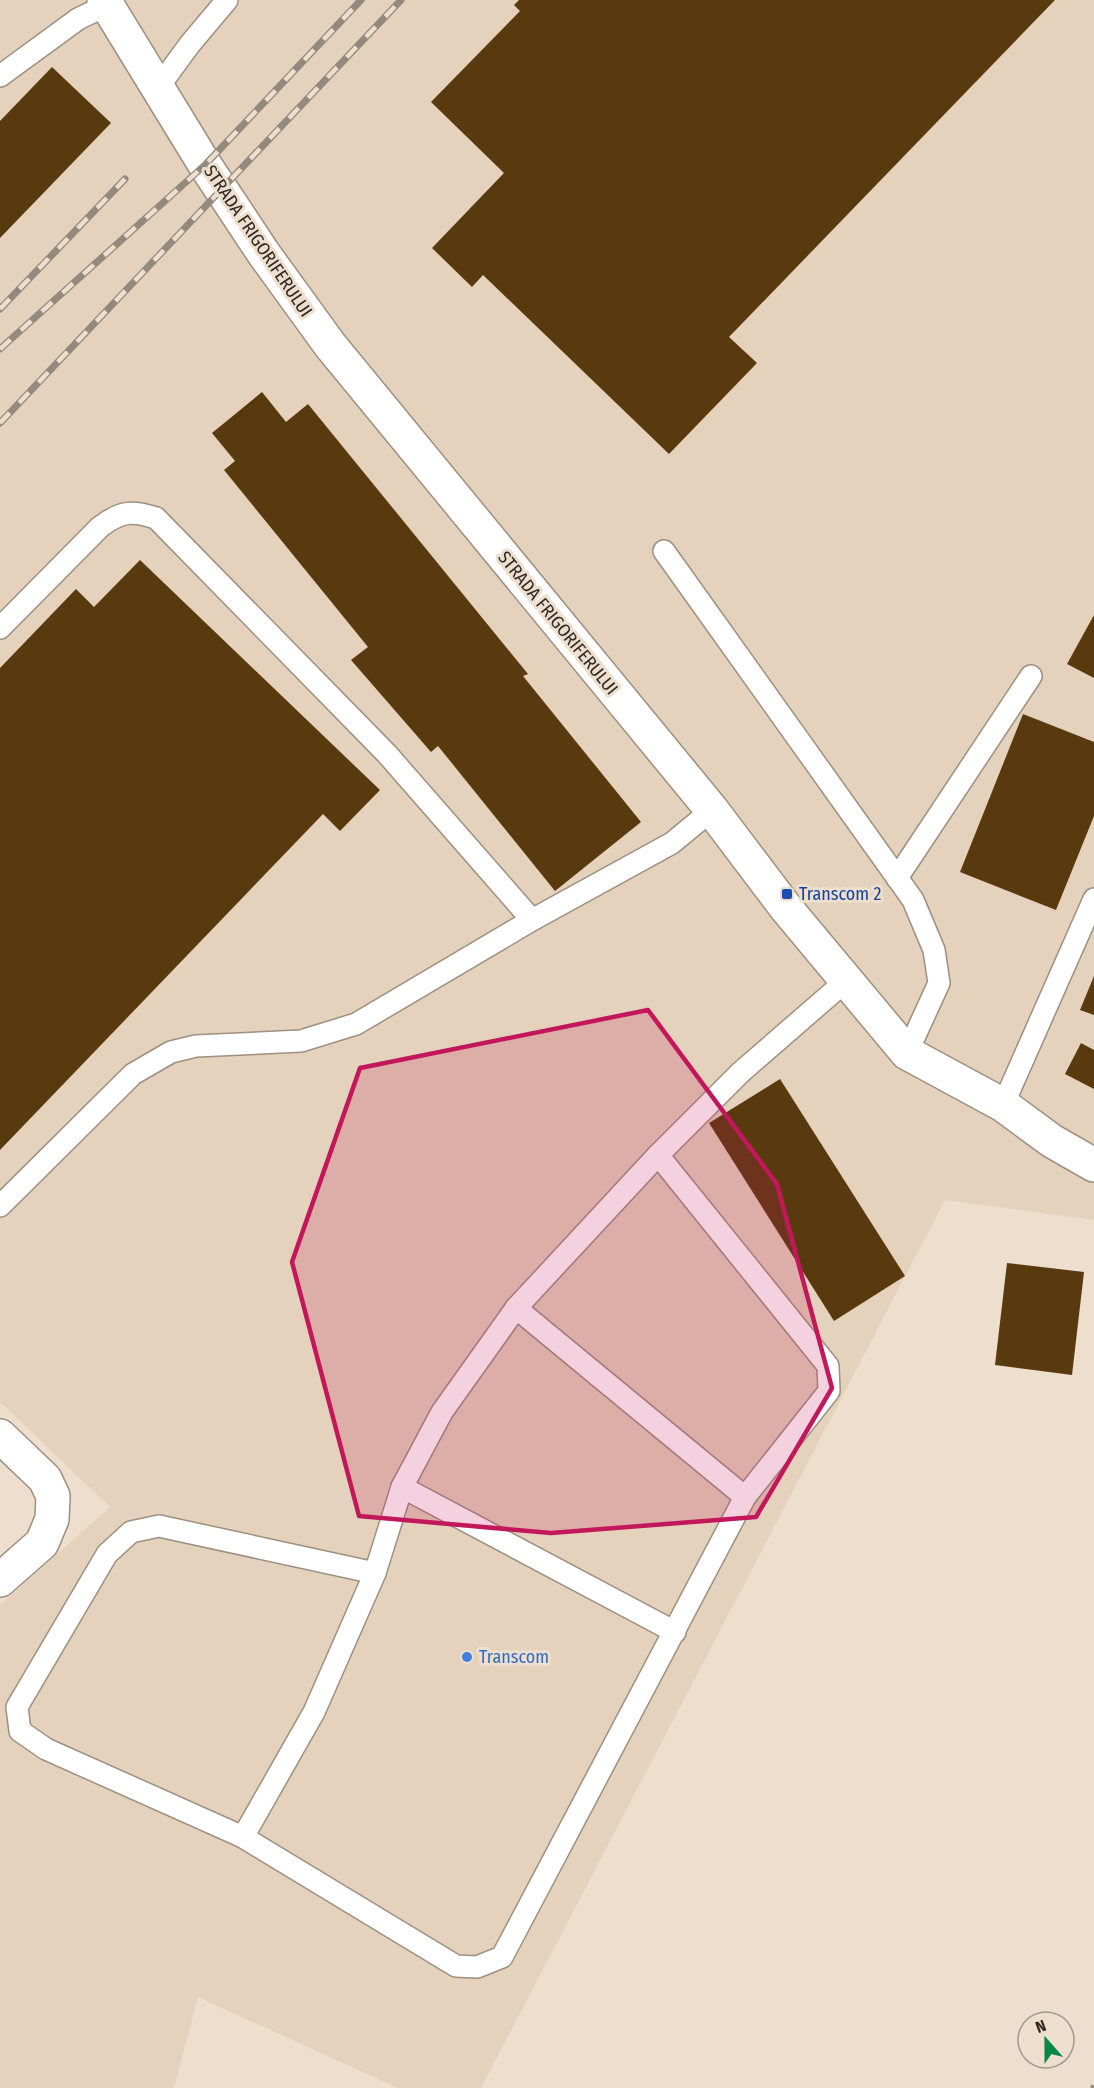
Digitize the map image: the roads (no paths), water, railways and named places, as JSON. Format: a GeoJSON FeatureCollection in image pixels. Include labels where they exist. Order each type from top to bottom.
{"type":"FeatureCollection","features":[{"type":"Feature","properties":{"kind":"street","name":"STRADA FRIGORIFERULUI"},"geometry":{"type":"LineString","coordinates":[[105,2],[157,88],[264,254],[330,345],[712,810],[786,908],[907,1053],[1003,1105],[1052,1141],[1094,1165]]}},
{"type":"Feature","properties":{"kind":"street"},"geometry":{"type":"LineString","coordinates":[[0,1436],[45,1479],[53,1496],[52,1519],[42,1543],[0,1580]]}},
{"type":"Feature","properties":{"kind":"lane"},"geometry":{"type":"LineString","coordinates":[[157,88],[227,0]]}},
{"type":"Feature","properties":{"kind":"lane"},"geometry":{"type":"LineString","coordinates":[[0,76],[78,18],[105,2]]}},
{"type":"Feature","properties":{"kind":"lane"},"geometry":{"type":"LineString","coordinates":[[0,628],[111,518],[139,512],[156,518],[387,754],[532,920]]}},
{"type":"Feature","properties":{"kind":"lane"},"geometry":{"type":"LineString","coordinates":[[664,550],[913,900],[934,950],[939,983],[907,1053]]}},
{"type":"Feature","properties":{"kind":"lane"},"geometry":{"type":"LineString","coordinates":[[897,878],[1031,676]]}},
{"type":"Feature","properties":{"kind":"lane"},"geometry":{"type":"LineString","coordinates":[[0,1206],[133,1074],[171,1052],[196,1046],[301,1041],[356,1024],[532,920],[672,843],[712,810]]}},
{"type":"Feature","properties":{"kind":"lane"},"geometry":{"type":"LineString","coordinates":[[1003,1105],[1094,899]]}},
{"type":"Feature","properties":{"kind":"lane"},"geometry":{"type":"LineString","coordinates":[[243,1837],[314,1712],[375,1573],[402,1486],[442,1412],[516,1308],[658,1155],[741,1072],[847,980]]}},
{"type":"Feature","properties":{"kind":"lane"},"geometry":{"type":"LineString","coordinates":[[375,1573],[159,1526],[131,1532],[107,1554],[17,1707],[20,1731],[46,1749],[243,1837],[456,1966],[477,1967],[502,1957],[746,1497],[829,1390],[828,1366],[658,1155]]}},
{"type":"Feature","properties":{"kind":"lane"},"geometry":{"type":"LineString","coordinates":[[516,1308],[746,1497]]}},
{"type":"Feature","properties":{"kind":"lane"},"geometry":{"type":"LineString","coordinates":[[402,1486],[675,1632]]}},
{"type":"Feature","properties":{"kind":"railway"},"geometry":{"type":"LineString","coordinates":[[0,349],[205,165],[361,0]]}},
{"type":"Feature","properties":{"kind":"railway"},"geometry":{"type":"LineString","coordinates":[[0,423],[401,0]]}},
{"type":"Feature","properties":{"kind":"railway"},"geometry":{"type":"LineString","coordinates":[[0,309],[125,179]]}},
{"type":"Feature","properties":{"kind":"place","name":"Transcom 2"},"geometry":{"type":"Point","coordinates":[787,894]}},
{"type":"Feature","properties":{"kind":"place","name":"Transcom"},"geometry":{"type":"Point","coordinates":[467,1657]}}]}
